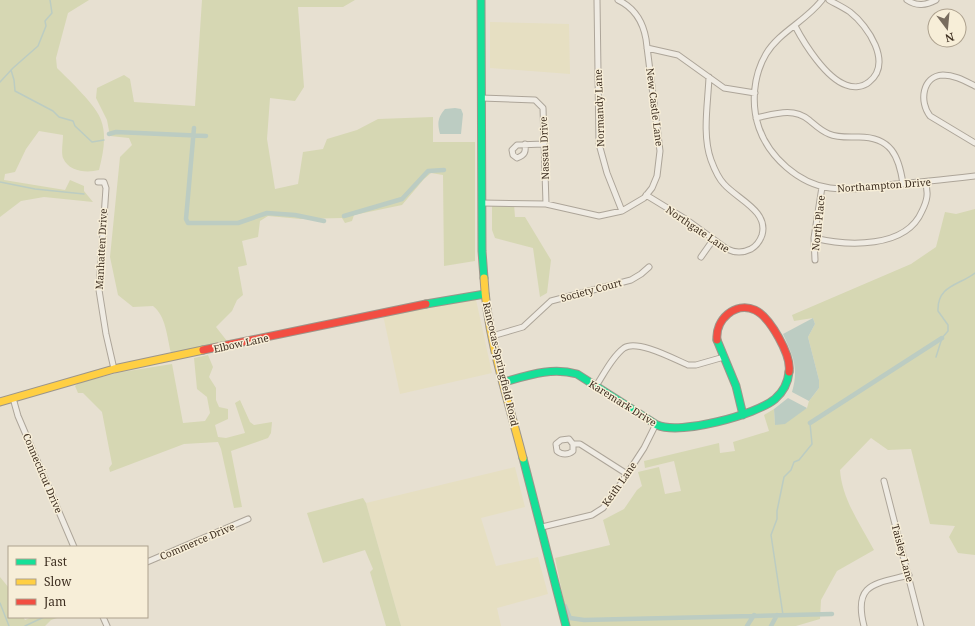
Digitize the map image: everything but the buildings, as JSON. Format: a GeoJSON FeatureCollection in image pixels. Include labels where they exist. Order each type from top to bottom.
{"type":"FeatureCollection","features":[{"type":"Feature","properties":{"kind":"street","name":"Rancocas-Springfield Road"},"geometry":{"type":"LineString","coordinates":[[481,0],[482,203],[485,294],[492,336],[542,527],[566,626]]}},
{"type":"Feature","properties":{"kind":"street","name":"Normandy Lane"},"geometry":{"type":"LineString","coordinates":[[597,0],[599,144],[607,173],[622,211]]}},
{"type":"Feature","properties":{"kind":"street","name":"New Castle Lane"},"geometry":{"type":"LineString","coordinates":[[482,203],[546,204],[593,216],[622,211],[634,205],[646,195],[656,176],[660,151],[647,48],[644,28],[639,18],[632,8],[618,0]]}},
{"type":"Feature","properties":{"kind":"street","name":"Northampton Drive"},"geometry":{"type":"LineString","coordinates":[[822,0],[795,26],[774,43],[766,53],[759,70],[755,93],[756,118],[765,142],[777,158],[798,176],[822,187],[842,189],[975,176]]}},
{"type":"Feature","properties":{"kind":"street"},"geometry":{"type":"LineString","coordinates":[[795,26],[811,54],[838,81],[854,87],[862,86],[870,82],[876,76],[879,68],[879,55],[876,47],[857,19],[847,10],[828,0]]}},
{"type":"Feature","properties":{"kind":"street"},"geometry":{"type":"LineString","coordinates":[[907,0],[913,4],[923,5],[936,0]]}},
{"type":"Feature","properties":{"kind":"street"},"geometry":{"type":"LineString","coordinates":[[647,48],[678,55],[728,89],[755,93]]}},
{"type":"Feature","properties":{"kind":"street"},"geometry":{"type":"LineString","coordinates":[[975,86],[959,78],[941,75],[929,82],[924,89],[923,97],[925,109],[930,116],[975,143]]}},
{"type":"Feature","properties":{"kind":"street","name":"Northgate Lane"},"geometry":{"type":"LineString","coordinates":[[646,195],[687,220],[713,240],[735,252],[746,251],[758,243],[762,235],[761,218],[720,180],[711,160],[707,134],[709,77]]}},
{"type":"Feature","properties":{"kind":"street","name":"Nassau Drive"},"geometry":{"type":"LineString","coordinates":[[481,98],[535,100],[543,108],[546,204]]}},
{"type":"Feature","properties":{"kind":"street"},"geometry":{"type":"LineString","coordinates":[[756,118],[781,112],[792,112],[802,116],[828,134],[871,138],[880,141],[891,148],[896,156],[901,168],[903,184]]}},
{"type":"Feature","properties":{"kind":"street"},"geometry":{"type":"LineString","coordinates":[[525,144],[544,144]]}},
{"type":"Feature","properties":{"kind":"street","name":"Manhatten Drive"},"geometry":{"type":"LineString","coordinates":[[98,182],[104,182],[106,188],[99,292],[114,369]]}},
{"type":"Feature","properties":{"kind":"street"},"geometry":{"type":"LineString","coordinates":[[814,238],[826,241],[862,243],[889,238],[909,229],[921,215],[926,205],[927,191],[924,182]]}},
{"type":"Feature","properties":{"kind":"street","name":"North Place"},"geometry":{"type":"LineString","coordinates":[[815,260],[814,238],[822,187]]}},
{"type":"Feature","properties":{"kind":"street"},"geometry":{"type":"LineString","coordinates":[[701,257],[713,240]]}},
{"type":"Feature","properties":{"kind":"street","name":"Society Court"},"geometry":{"type":"LineString","coordinates":[[492,336],[523,327],[550,302],[631,280],[649,267]]}},
{"type":"Feature","properties":{"kind":"street","name":"Elbow Lane"},"geometry":{"type":"LineString","coordinates":[[0,402],[114,369],[429,303],[485,294]]}},
{"type":"Feature","properties":{"kind":"street","name":"Karemark Drive"},"geometry":{"type":"LineString","coordinates":[[504,382],[554,370],[563,370],[577,374],[656,424],[665,428],[675,428],[743,415],[771,402],[782,394],[787,385],[790,368],[788,358],[768,319],[754,308],[745,307],[725,315],[717,330],[719,348],[739,393],[743,415]]}},
{"type":"Feature","properties":{"kind":"street"},"geometry":{"type":"LineString","coordinates":[[596,386],[620,352],[629,346],[640,346],[688,365],[696,365],[724,357]]}},
{"type":"Feature","properties":{"kind":"street","name":"Connecticut Drive"},"geometry":{"type":"LineString","coordinates":[[13,398],[18,416],[74,546]]}},
{"type":"Feature","properties":{"kind":"street","name":"Keith Lane"},"geometry":{"type":"LineString","coordinates":[[542,527],[592,515],[599,511],[612,498],[644,448],[656,424]]}},
{"type":"Feature","properties":{"kind":"street"},"geometry":{"type":"LineString","coordinates":[[573,444],[580,444],[586,447],[627,474]]}},
{"type":"Feature","properties":{"kind":"street","name":"Taisley Lane"},"geometry":{"type":"LineString","coordinates":[[884,481],[921,626]]}},
{"type":"Feature","properties":{"kind":"street","name":"Commerce Drive"},"geometry":{"type":"LineString","coordinates":[[148,562],[248,519]]}},
{"type":"Feature","properties":{"kind":"street"},"geometry":{"type":"LineString","coordinates":[[864,626],[860,605],[863,594],[868,588],[875,584],[909,575]]}},
{"type":"Feature","properties":{"kind":"shaded area"},"geometry":{"type":"Polygon","coordinates":[[[490,22],[569,24],[570,74],[490,68],[490,22]]]}},
{"type":"Feature","properties":{"kind":"shaded area"},"geometry":{"type":"Polygon","coordinates":[[[445,109],[461,109],[463,114],[461,134],[440,134],[438,123],[441,115],[445,109]]]}},
{"type":"Feature","properties":{"kind":"shaded area"},"geometry":{"type":"Polygon","coordinates":[[[475,295],[492,373],[400,394],[383,315],[475,295]]]}},
{"type":"Feature","properties":{"kind":"shaded area"},"geometry":{"type":"Polygon","coordinates":[[[813,318],[815,324],[808,337],[819,380],[819,388],[809,401],[792,392],[795,376],[794,362],[783,334],[813,318]]]}},
{"type":"Feature","properties":{"kind":"shaded area"},"geometry":{"type":"Polygon","coordinates":[[[788,398],[807,408],[785,424],[775,425],[774,409],[788,398]]]}},
{"type":"Feature","properties":{"kind":"shaded area"},"geometry":{"type":"Polygon","coordinates":[[[515,467],[525,507],[481,518],[496,566],[538,557],[548,594],[497,608],[501,626],[401,626],[366,503],[515,467]]]}},
{"type":"Feature","properties":{"kind":"green space"},"geometry":{"type":"Polygon","coordinates":[[[0,0],[89,0],[68,13],[56,58],[57,68],[88,100],[101,120],[104,139],[99,170],[84,171],[74,169],[69,166],[62,156],[63,135],[39,131],[26,149],[15,172],[5,174],[4,180],[65,190],[70,180],[84,186],[84,191],[93,202],[44,197],[21,201],[0,217],[0,0]]]}},
{"type":"Feature","properties":{"kind":"green space"},"geometry":{"type":"Polygon","coordinates":[[[202,0],[355,0],[343,7],[298,7],[304,87],[295,101],[270,98],[267,139],[275,189],[298,184],[303,152],[323,149],[327,139],[357,130],[378,119],[433,117],[433,142],[475,142],[475,261],[444,266],[443,175],[431,173],[402,205],[354,215],[352,221],[345,223],[342,218],[301,219],[268,216],[260,221],[258,237],[242,241],[247,265],[238,267],[243,295],[237,300],[232,311],[216,327],[227,341],[171,353],[165,327],[161,315],[157,310],[153,306],[133,307],[118,295],[110,257],[120,157],[132,145],[129,138],[110,136],[107,120],[96,98],[97,88],[124,75],[130,79],[134,102],[195,106],[202,0]]]}},
{"type":"Feature","properties":{"kind":"green space"},"geometry":{"type":"Polygon","coordinates":[[[492,204],[514,204],[515,217],[525,217],[551,260],[547,293],[540,297],[533,248],[495,238],[492,230],[492,204]]]}},
{"type":"Feature","properties":{"kind":"green space"},"geometry":{"type":"Polygon","coordinates":[[[975,209],[975,555],[958,553],[949,537],[955,526],[930,524],[911,449],[888,450],[871,438],[840,470],[841,481],[848,501],[874,550],[837,571],[821,600],[820,619],[796,626],[569,626],[555,558],[610,545],[603,520],[624,509],[637,490],[642,486],[638,472],[659,467],[665,494],[681,491],[674,461],[645,468],[644,461],[719,443],[720,453],[735,451],[733,442],[769,431],[764,415],[774,409],[775,425],[807,408],[809,401],[819,388],[819,380],[808,337],[815,324],[813,318],[794,321],[792,315],[911,264],[936,247],[945,212],[956,214],[975,209]]]}},
{"type":"Feature","properties":{"kind":"green space"},"geometry":{"type":"Polygon","coordinates":[[[208,355],[213,367],[209,377],[216,388],[216,400],[219,407],[228,409],[228,419],[215,425],[218,437],[226,438],[245,433],[235,403],[240,400],[250,422],[254,425],[272,422],[271,433],[268,438],[231,451],[242,507],[234,508],[221,449],[218,442],[184,444],[110,472],[109,468],[112,464],[102,412],[83,393],[78,393],[75,386],[78,383],[122,372],[172,364],[183,423],[205,421],[210,413],[207,397],[197,389],[194,358],[208,355]]]}},
{"type":"Feature","properties":{"kind":"green space"},"geometry":{"type":"Polygon","coordinates":[[[363,498],[366,503],[401,626],[386,626],[370,572],[373,569],[365,550],[323,563],[307,513],[363,498]]]}},
{"type":"Feature","properties":{"kind":"green space"},"geometry":{"type":"Polygon","coordinates":[[[0,577],[8,587],[8,618],[24,618],[25,620],[30,618],[57,618],[51,620],[45,626],[0,626],[0,577]]]}},
{"type":"Feature","properties":{"kind":"waterway"},"geometry":{"type":"LineString","coordinates":[[0,82],[13,68],[38,46],[46,26],[45,21],[52,13],[50,0]]}},
{"type":"Feature","properties":{"kind":"waterway"},"geometry":{"type":"LineString","coordinates":[[11,70],[15,91],[53,111],[59,117],[73,121],[75,126],[92,142],[104,140]]}},
{"type":"Feature","properties":{"kind":"waterway"},"geometry":{"type":"LineString","coordinates":[[194,128],[186,219],[188,223],[238,223],[267,213],[295,215],[324,221]]}},
{"type":"Feature","properties":{"kind":"waterway"},"geometry":{"type":"LineString","coordinates":[[109,134],[116,132],[206,136]]}},
{"type":"Feature","properties":{"kind":"waterway"},"geometry":{"type":"LineString","coordinates":[[344,216],[402,199],[428,171],[444,170]]}},
{"type":"Feature","properties":{"kind":"waterway"},"geometry":{"type":"LineString","coordinates":[[0,182],[35,189],[84,194]]}},
{"type":"Feature","properties":{"kind":"waterway"},"geometry":{"type":"LineString","coordinates":[[936,357],[942,338],[948,331],[948,325],[938,311],[941,296],[950,287],[975,273]]}},
{"type":"Feature","properties":{"kind":"waterway"},"geometry":{"type":"LineString","coordinates":[[810,423],[942,338]]}},
{"type":"Feature","properties":{"kind":"waterway"},"geometry":{"type":"LineString","coordinates":[[783,615],[771,535],[777,519],[777,511],[784,477],[791,470],[794,462],[799,460],[812,444],[810,423]]}},
{"type":"Feature","properties":{"kind":"waterway"},"geometry":{"type":"LineString","coordinates":[[0,603],[9,626]]}},
{"type":"Feature","properties":{"kind":"waterway"},"geometry":{"type":"LineString","coordinates":[[565,606],[570,618],[584,620],[832,614]]}},
{"type":"Feature","properties":{"kind":"waterway"},"geometry":{"type":"LineString","coordinates":[[747,626],[754,615]]}},
{"type":"Feature","properties":{"kind":"waterway"},"geometry":{"type":"LineString","coordinates":[[771,626],[777,615]]}},
{"type":"Feature","properties":{"kind":"waterway"},"geometry":{"type":"LineString","coordinates":[[25,626],[42,618]]}},
{"type":"Feature","properties":{"kind":"traffic: fast"},"geometry":{"type":"LineString","coordinates":[[481,0],[482,251],[484,278]]}},
{"type":"Feature","properties":{"kind":"traffic: fast"},"geometry":{"type":"LineString","coordinates":[[426,304],[485,294]]}},
{"type":"Feature","properties":{"kind":"traffic: fast"},"geometry":{"type":"LineString","coordinates":[[717,340],[736,386],[743,415]]}},
{"type":"Feature","properties":{"kind":"traffic: fast"},"geometry":{"type":"LineString","coordinates":[[504,382],[540,373],[559,371],[577,374],[657,425],[682,427],[718,422],[752,411],[765,405],[775,399],[783,390],[788,380],[789,372]]}},
{"type":"Feature","properties":{"kind":"traffic: fast"},"geometry":{"type":"LineString","coordinates":[[523,458],[566,626]]}},
{"type":"Feature","properties":{"kind":"traffic: slow"},"geometry":{"type":"LineString","coordinates":[[484,278],[489,323],[523,458]]}},
{"type":"Feature","properties":{"kind":"traffic: slow"},"geometry":{"type":"LineString","coordinates":[[0,402],[114,369],[203,350]]}},
{"type":"Feature","properties":{"kind":"traffic: jam"},"geometry":{"type":"LineString","coordinates":[[203,350],[426,304]]}},
{"type":"Feature","properties":{"kind":"traffic: jam"},"geometry":{"type":"LineString","coordinates":[[717,340],[719,326],[728,314],[740,308],[755,310],[767,320],[784,347],[789,365],[789,372]]}}]}
